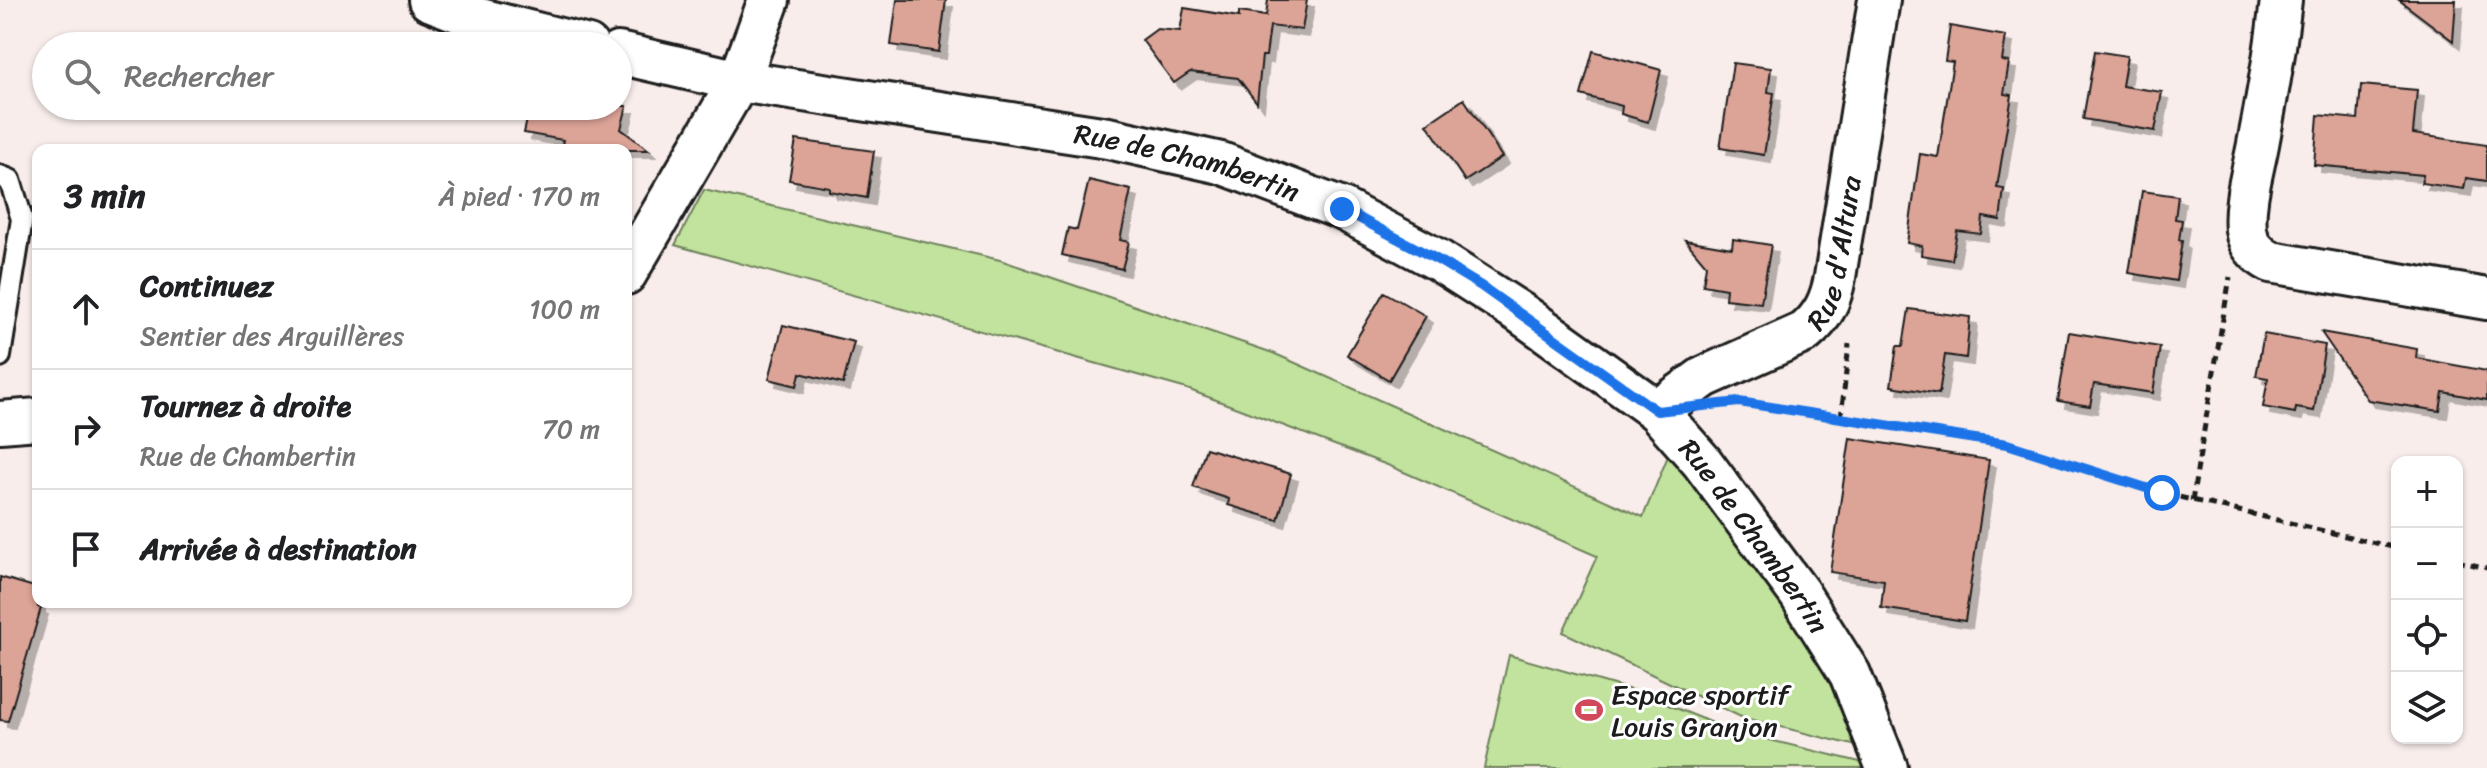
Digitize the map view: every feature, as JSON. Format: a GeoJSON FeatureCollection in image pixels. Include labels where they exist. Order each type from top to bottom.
{"type":"FeatureCollection","features":[{"type":"Feature","properties":{"kind":"street"},"geometry":{"type":"LineString","coordinates":[[429,0],[472,17],[532,32]]}},
{"type":"Feature","properties":{"kind":"street"},"geometry":{"type":"LineString","coordinates":[[632,264],[739,81],[769,0]]}},
{"type":"Feature","properties":{"kind":"street","name":"Rue d'Altura"},"geometry":{"type":"LineString","coordinates":[[1657,411],[1704,377],[1805,332],[1818,321],[1827,305],[1835,277],[1879,0]]}},
{"type":"Feature","properties":{"kind":"street"},"geometry":{"type":"LineString","coordinates":[[2281,0],[2274,62],[2248,200],[2246,232],[2251,247],[2271,262],[2487,299]]}},
{"type":"Feature","properties":{"kind":"street","name":"Rue de Chambertin"},"geometry":{"type":"LineString","coordinates":[[632,56],[739,81],[1167,149],[1233,167],[1342,209],[1438,260],[1522,314],[1657,411],[1702,462],[1799,593],[1850,674],[1887,768]]}},
{"type":"Feature","properties":{"kind":"street"},"geometry":{"type":"LineString","coordinates":[[0,422],[32,419]]}},
{"type":"Feature","properties":{"kind":"lane"},"geometry":{"type":"LineString","coordinates":[[0,176],[10,180],[22,219],[0,356]]}},
{"type":"Feature","properties":{"kind":"path"},"geometry":{"type":"LineString","coordinates":[[2192,501],[2232,268],[2251,247]]}},
{"type":"Feature","properties":{"kind":"path"},"geometry":{"type":"LineString","coordinates":[[1739,402],[2007,444],[2192,501],[2391,547]]}},
{"type":"Feature","properties":{"kind":"path"},"geometry":{"type":"LineString","coordinates":[[2463,562],[2487,568]]}},
{"type":"Feature","properties":{"kind":"green space"},"geometry":{"type":"Polygon","coordinates":[[[704,190],[1000,260],[1273,353],[1643,517],[1670,451],[1806,635],[1861,747],[1741,717],[1563,632],[1597,556],[1390,466],[1187,389],[675,245],[704,190]]]}},
{"type":"Feature","properties":{"kind":"green space","name":"Espace sportif Louis Granjon"},"geometry":{"type":"Polygon","coordinates":[[[1509,655],[1631,690],[1733,731],[1868,764],[1867,768],[1484,768],[1509,655]]]}},
{"type":"Feature","properties":{"kind":"building"},"geometry":{"type":"Polygon","coordinates":[[[897,0],[946,0],[939,52],[891,45],[897,0]]]}},
{"type":"Feature","properties":{"kind":"building"},"geometry":{"type":"Polygon","coordinates":[[[1268,0],[1307,0],[1302,30],[1270,26],[1266,56],[1262,56],[1257,103],[1238,78],[1190,72],[1174,83],[1142,40],[1157,29],[1180,31],[1184,8],[1239,17],[1239,12],[1266,16],[1268,0]]]}},
{"type":"Feature","properties":{"kind":"building"},"geometry":{"type":"Polygon","coordinates":[[[2399,0],[2456,0],[2453,41],[2432,25],[2399,0]]]}},
{"type":"Feature","properties":{"kind":"building"},"geometry":{"type":"Polygon","coordinates":[[[1950,26],[2006,36],[2002,61],[2009,62],[2004,94],[2012,95],[1997,188],[2004,189],[2000,220],[1983,217],[1981,234],[1957,231],[1952,260],[1921,255],[1922,246],[1907,243],[1920,154],[1938,157],[1953,62],[1945,61],[1950,26]]]}},
{"type":"Feature","properties":{"kind":"building"},"geometry":{"type":"Polygon","coordinates":[[[1593,51],[1661,70],[1648,122],[1621,114],[1622,106],[1581,95],[1593,51]]]}},
{"type":"Feature","properties":{"kind":"building"},"geometry":{"type":"Polygon","coordinates":[[[2095,51],[2127,56],[2122,86],[2162,92],[2155,131],[2083,119],[2095,51]]]}},
{"type":"Feature","properties":{"kind":"building"},"geometry":{"type":"Polygon","coordinates":[[[1733,63],[1771,68],[1768,92],[1774,93],[1764,155],[1720,148],[1733,63]]]}},
{"type":"Feature","properties":{"kind":"building"},"geometry":{"type":"Polygon","coordinates":[[[2361,85],[2417,90],[2413,134],[2487,145],[2487,181],[2466,178],[2464,189],[2421,183],[2423,175],[2314,165],[2318,115],[2358,119],[2361,85]]]}},
{"type":"Feature","properties":{"kind":"building"},"geometry":{"type":"Polygon","coordinates":[[[1464,99],[1502,157],[1465,181],[1427,124],[1464,99]]]}},
{"type":"Feature","properties":{"kind":"building"},"geometry":{"type":"Polygon","coordinates":[[[527,120],[623,120],[621,129],[649,150],[632,150],[632,144],[562,144],[563,140],[524,133],[527,120]]]}},
{"type":"Feature","properties":{"kind":"building"},"geometry":{"type":"Polygon","coordinates":[[[796,140],[874,151],[867,198],[789,180],[796,140]]]}},
{"type":"Feature","properties":{"kind":"building"},"geometry":{"type":"Polygon","coordinates":[[[1089,180],[1131,190],[1120,240],[1129,242],[1122,269],[1062,255],[1068,228],[1077,230],[1089,180]]]}},
{"type":"Feature","properties":{"kind":"building"},"geometry":{"type":"Polygon","coordinates":[[[2142,191],[2178,196],[2175,219],[2182,220],[2179,240],[2182,241],[2176,281],[2129,273],[2142,191]]]}},
{"type":"Feature","properties":{"kind":"building"},"geometry":{"type":"Polygon","coordinates":[[[1733,239],[1771,245],[1761,303],[1725,299],[1726,289],[1703,285],[1706,265],[1685,240],[1732,248],[1733,239]]]}},
{"type":"Feature","properties":{"kind":"building"},"geometry":{"type":"Polygon","coordinates":[[[1384,292],[1426,316],[1389,380],[1347,355],[1384,292]]]}},
{"type":"Feature","properties":{"kind":"building"},"geometry":{"type":"Polygon","coordinates":[[[1909,309],[1970,317],[1966,358],[1945,355],[1939,394],[1891,386],[1897,346],[1903,346],[1909,309]]]}},
{"type":"Feature","properties":{"kind":"building"},"geometry":{"type":"Polygon","coordinates":[[[783,325],[854,342],[843,384],[800,373],[797,386],[769,379],[783,325]]]}},
{"type":"Feature","properties":{"kind":"building"},"geometry":{"type":"Polygon","coordinates":[[[2069,332],[2160,347],[2153,393],[2094,384],[2090,406],[2058,401],[2069,332]]]}},
{"type":"Feature","properties":{"kind":"building"},"geometry":{"type":"Polygon","coordinates":[[[2321,332],[2417,349],[2416,358],[2487,371],[2487,400],[2443,392],[2440,411],[2368,400],[2321,332]]]}},
{"type":"Feature","properties":{"kind":"building"},"geometry":{"type":"Polygon","coordinates":[[[2264,334],[2325,345],[2314,411],[2296,408],[2295,413],[2263,407],[2268,378],[2256,376],[2264,334]]]}},
{"type":"Feature","properties":{"kind":"building"},"geometry":{"type":"Polygon","coordinates":[[[1850,438],[1989,460],[1965,621],[1881,608],[1884,580],[1830,572],[1850,438]]]}},
{"type":"Feature","properties":{"kind":"building"},"geometry":{"type":"Polygon","coordinates":[[[1206,448],[1291,474],[1278,520],[1228,505],[1229,499],[1193,487],[1206,448]]]}},
{"type":"Feature","properties":{"kind":"building"},"geometry":{"type":"Polygon","coordinates":[[[0,577],[32,586],[32,608],[41,608],[8,721],[0,720],[0,577]]]}},
{"type":"Feature","properties":{"kind":"place","name":"Espace sportif Louis Granjon"},"geometry":{"type":"Point","coordinates":[1589,710]}},
{"type":"Feature","properties":{"kind":"route"},"geometry":{"type":"LineString","coordinates":[[1342,209],[1481,286],[1657,411],[1739,402],[2007,444],[2162,493]]}}]}
